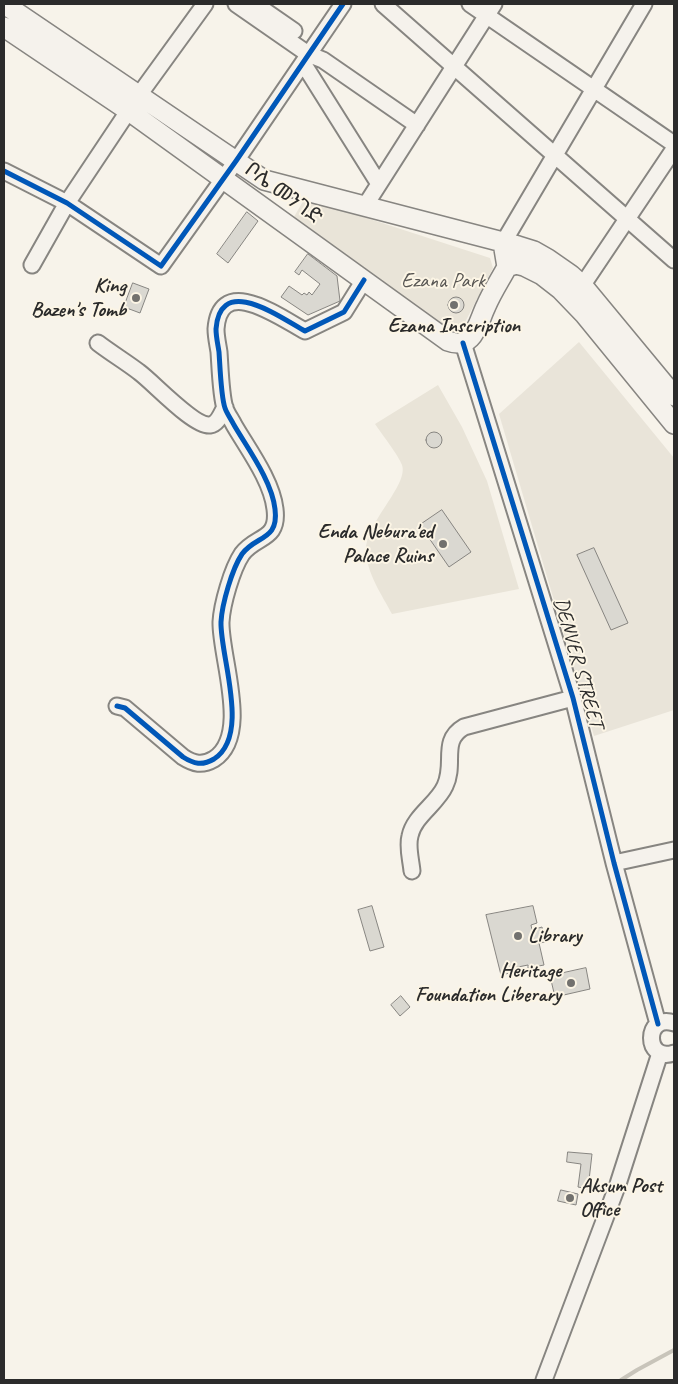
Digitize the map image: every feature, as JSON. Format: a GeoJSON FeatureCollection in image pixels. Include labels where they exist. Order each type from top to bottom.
{"type":"FeatureCollection","features":[{"type":"Feature","properties":{"kind":"main road","name":"ቦሌ መንገድ"},"geometry":{"type":"LineString","coordinates":[[16,7],[139,95],[264,180],[305,190]]}},
{"type":"Feature","properties":{"kind":"main road","name":"ቦሌ መንገድ"},"geometry":{"type":"LineString","coordinates":[[6,28],[129,111],[448,341],[455,344],[462,343]]}},
{"type":"Feature","properties":{"kind":"main road"},"geometry":{"type":"LineString","coordinates":[[285,223],[277,208],[282,195],[291,191],[305,190],[534,251],[548,258],[561,266],[577,293],[674,424]]}},
{"type":"Feature","properties":{"kind":"main road"},"geometry":{"type":"LineString","coordinates":[[462,343],[470,338],[507,267],[503,243]]}},
{"type":"Feature","properties":{"kind":"main road"},"geometry":{"type":"LineString","coordinates":[[507,267],[516,264],[577,293],[674,396]]}},
{"type":"Feature","properties":{"kind":"street"},"geometry":{"type":"LineString","coordinates":[[32,265],[67,202],[139,95],[205,4]]}},
{"type":"Feature","properties":{"kind":"street"},"geometry":{"type":"LineString","coordinates":[[236,4],[308,54],[323,60],[417,125]]}},
{"type":"Feature","properties":{"kind":"street"},"geometry":{"type":"LineString","coordinates":[[255,4],[308,54],[379,184]]}},
{"type":"Feature","properties":{"kind":"street"},"geometry":{"type":"LineString","coordinates":[[4,171],[67,202],[160,266],[236,161],[344,4]]}},
{"type":"Feature","properties":{"kind":"street"},"geometry":{"type":"LineString","coordinates":[[383,4],[674,260]]}},
{"type":"Feature","properties":{"kind":"street"},"geometry":{"type":"LineString","coordinates":[[470,4],[490,9],[594,89],[674,144]]}},
{"type":"Feature","properties":{"kind":"street"},"geometry":{"type":"LineString","coordinates":[[503,243],[644,4]]}},
{"type":"Feature","properties":{"kind":"street"},"geometry":{"type":"LineString","coordinates":[[6,28],[16,7]]}},
{"type":"Feature","properties":{"kind":"street"},"geometry":{"type":"LineString","coordinates":[[366,206],[490,9]]}},
{"type":"Feature","properties":{"kind":"street"},"geometry":{"type":"LineString","coordinates":[[577,293],[674,149]]}},
{"type":"Feature","properties":{"kind":"street"},"geometry":{"type":"LineString","coordinates":[[117,706],[125,708],[192,763],[207,763],[218,756],[227,743],[232,721],[231,688],[221,622],[224,603],[237,563],[250,546],[266,537],[271,531],[275,522],[275,508],[267,482],[225,407],[216,330],[219,316],[225,306],[243,301],[256,304],[305,331],[344,312],[364,280]]}},
{"type":"Feature","properties":{"kind":"street"},"geometry":{"type":"LineString","coordinates":[[98,343],[141,373],[186,414],[204,424],[214,424],[218,421],[225,407]]}},
{"type":"Feature","properties":{"kind":"street","name":"DENVER STREET"},"geometry":{"type":"LineString","coordinates":[[462,343],[573,698],[614,864],[658,1024]]}},
{"type":"Feature","properties":{"kind":"street"},"geometry":{"type":"LineString","coordinates":[[412,871],[409,845],[410,834],[415,824],[436,800],[445,786],[450,770],[450,746],[454,735],[464,727],[573,698]]}},
{"type":"Feature","properties":{"kind":"street"},"geometry":{"type":"LineString","coordinates":[[614,864],[674,850]]}},
{"type":"Feature","properties":{"kind":"street"},"geometry":{"type":"LineString","coordinates":[[544,1380],[667,1053],[655,1049],[651,1039],[654,1028],[658,1024],[674,1023]]}},
{"type":"Feature","properties":{"kind":"shaded area"},"geometry":{"type":"Polygon","coordinates":[[[579,342],[674,458],[674,710],[594,736],[499,414],[579,342]]]}},
{"type":"Feature","properties":{"kind":"green space","name":"Ezana Park"},"geometry":{"type":"Polygon","coordinates":[[[305,198],[490,258],[493,268],[460,332],[456,334],[291,222],[305,198]]]}},
{"type":"Feature","properties":{"kind":"green space"},"geometry":{"type":"Polygon","coordinates":[[[438,385],[462,427],[487,481],[519,589],[392,614],[372,576],[366,551],[372,529],[399,483],[402,465],[394,450],[375,424],[438,385]]]}},
{"type":"Feature","properties":{"kind":"building"},"geometry":{"type":"Polygon","coordinates":[[[247,212],[258,221],[228,263],[217,254],[247,212]]]}},
{"type":"Feature","properties":{"kind":"building"},"geometry":{"type":"Polygon","coordinates":[[[308,254],[337,276],[340,301],[308,315],[281,297],[289,286],[302,295],[304,293],[307,295],[309,292],[312,295],[320,284],[302,270],[299,275],[295,272],[308,254]]]}},
{"type":"Feature","properties":{"kind":"building","name":"King Bazen's Tomb"},"geometry":{"type":"Polygon","coordinates":[[[133,283],[149,289],[140,313],[124,307],[133,283]]]}},
{"type":"Feature","properties":{"kind":"building"},"geometry":{"type":"Polygon","coordinates":[[[456,297],[464,305],[456,313],[448,305],[456,297]]]}},
{"type":"Feature","properties":{"kind":"building"},"geometry":{"type":"Polygon","coordinates":[[[434,432],[442,440],[434,448],[426,440],[434,432]]]}},
{"type":"Feature","properties":{"kind":"building"},"geometry":{"type":"Polygon","coordinates":[[[442,510],[471,552],[449,567],[420,525],[442,510]]]}},
{"type":"Feature","properties":{"kind":"building"},"geometry":{"type":"Polygon","coordinates":[[[594,548],[628,623],[611,630],[577,555],[594,548]]]}},
{"type":"Feature","properties":{"kind":"building"},"geometry":{"type":"Polygon","coordinates":[[[372,906],[384,947],[370,951],[358,910],[372,906]]]}},
{"type":"Feature","properties":{"kind":"building","name":"Library"},"geometry":{"type":"Polygon","coordinates":[[[533,906],[537,923],[531,925],[532,930],[542,927],[545,942],[539,943],[544,965],[528,968],[528,965],[513,968],[514,972],[501,975],[486,915],[533,906]]]}},
{"type":"Feature","properties":{"kind":"building"},"geometry":{"type":"Polygon","coordinates":[[[586,968],[590,989],[555,997],[550,976],[586,968]]]}},
{"type":"Feature","properties":{"kind":"building"},"geometry":{"type":"Polygon","coordinates":[[[401,996],[410,1007],[400,1016],[391,1005],[401,996]]]}},
{"type":"Feature","properties":{"kind":"building"},"geometry":{"type":"Polygon","coordinates":[[[568,1152],[592,1154],[588,1189],[578,1187],[581,1164],[567,1162],[568,1152]]]}},
{"type":"Feature","properties":{"kind":"building","name":"Aksum Post Office"},"geometry":{"type":"Polygon","coordinates":[[[561,1190],[578,1194],[576,1205],[558,1201],[561,1190]]]}},
{"type":"Feature","properties":{"kind":"waterway"},"geometry":{"type":"LineString","coordinates":[[621,1380],[674,1350]]}},
{"type":"Feature","properties":{"kind":"cycle path"},"geometry":{"type":"LineString","coordinates":[[4,171],[67,203],[161,266],[236,161],[343,4]]}},
{"type":"Feature","properties":{"kind":"cycle path"},"geometry":{"type":"LineString","coordinates":[[117,706],[125,708],[183,757],[191,761],[198,763],[210,761],[225,748],[231,732],[232,714],[222,637],[223,606],[238,560],[248,548],[274,527],[275,509],[273,498],[264,476],[225,408],[216,332],[220,312],[228,304],[240,302],[253,304],[282,317],[305,331],[344,312],[364,280]]}},
{"type":"Feature","properties":{"kind":"cycle path"},"geometry":{"type":"LineString","coordinates":[[463,343],[573,698],[614,863],[658,1024]]}},
{"type":"Feature","properties":{"kind":"place","name":"King Bazen's Tomb"},"geometry":{"type":"Point","coordinates":[136,298]}},
{"type":"Feature","properties":{"kind":"place","name":"Ezana Inscription"},"geometry":{"type":"Point","coordinates":[454,305]}},
{"type":"Feature","properties":{"kind":"place","name":"Enda Nebura'ed Palace Ruins"},"geometry":{"type":"Point","coordinates":[443,544]}},
{"type":"Feature","properties":{"kind":"place","name":"Library"},"geometry":{"type":"Point","coordinates":[518,936]}},
{"type":"Feature","properties":{"kind":"place","name":"Heritage Foundation Liberary"},"geometry":{"type":"Point","coordinates":[571,983]}},
{"type":"Feature","properties":{"kind":"place","name":"Aksum Post Office"},"geometry":{"type":"Point","coordinates":[570,1198]}}]}
